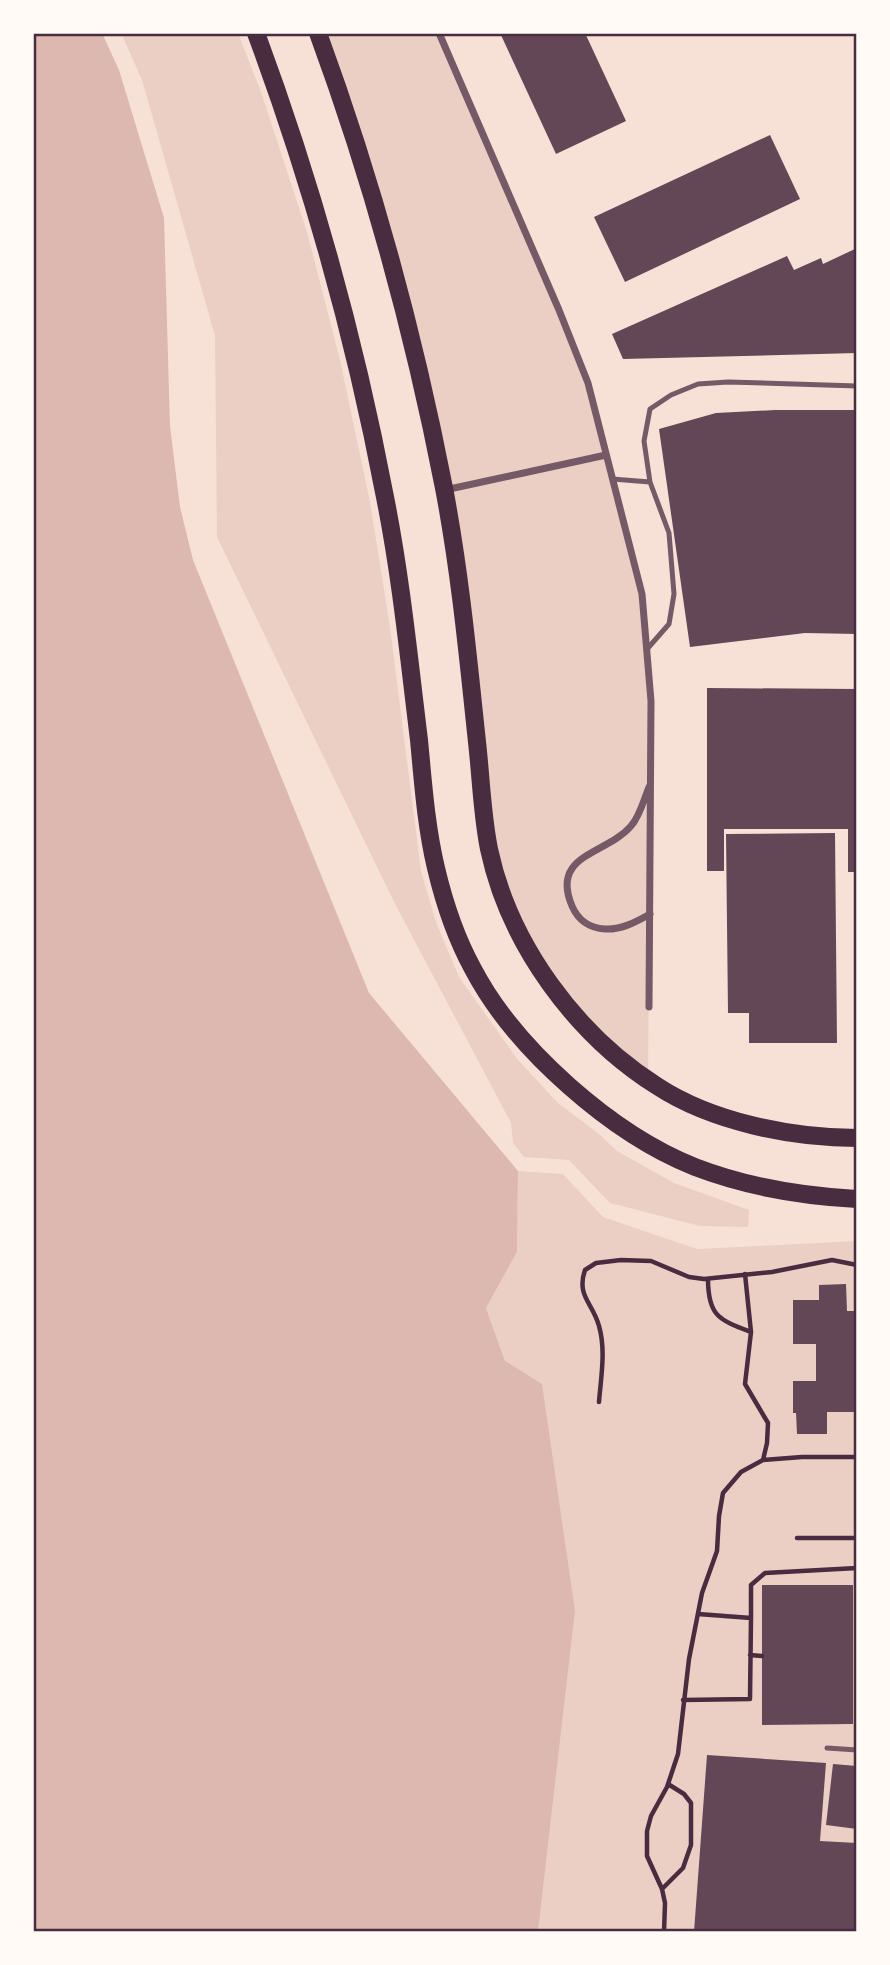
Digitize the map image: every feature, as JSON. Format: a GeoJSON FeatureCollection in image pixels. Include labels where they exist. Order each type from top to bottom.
{"type":"FeatureCollection","features":[{"type":"Feature","properties":{"kind":"main road"},"geometry":{"type":"LineString","coordinates":[[256,33],[321,226],[355,356],[386,498],[436,868],[450,915],[473,970],[502,1012],[563,1080],[603,1115],[644,1142],[693,1166],[737,1181],[798,1194],[857,1199]]}},
{"type":"Feature","properties":{"kind":"main road"},"geometry":{"type":"LineString","coordinates":[[318,33],[336,82],[381,230],[415,353],[444,490],[463,613],[489,850],[518,929],[541,970],[565,1003],[601,1042],[657,1087],[705,1111],[749,1123],[799,1135],[857,1138]]}},
{"type":"Feature","properties":{"kind":"street"},"geometry":{"type":"LineString","coordinates":[[439,33],[588,383],[642,594],[651,701],[649,1007]]}},
{"type":"Feature","properties":{"kind":"street"},"geometry":{"type":"LineString","coordinates":[[444,490],[606,454]]}},
{"type":"Feature","properties":{"kind":"street"},"geometry":{"type":"LineString","coordinates":[[650,784],[633,824],[621,835],[576,863],[568,874],[566,888],[575,913],[585,924],[596,928],[619,928],[650,914]]}},
{"type":"Feature","properties":{"kind":"lane"},"geometry":{"type":"LineString","coordinates":[[648,648],[669,624],[674,594],[669,533],[650,482],[644,441],[650,409],[671,395],[698,384],[857,386]]}},
{"type":"Feature","properties":{"kind":"lane"},"geometry":{"type":"LineString","coordinates":[[612,479],[650,482]]}},
{"type":"Feature","properties":{"kind":"lane"},"geometry":{"type":"LineString","coordinates":[[827,1748],[857,1750]]}},
{"type":"Feature","properties":{"kind":"path"},"geometry":{"type":"LineString","coordinates":[[599,1402],[603,1353],[599,1324],[585,1299],[581,1281],[585,1270],[596,1263],[651,1261],[689,1277],[708,1279],[791,1269],[832,1260],[857,1265]]}},
{"type":"Feature","properties":{"kind":"path"},"geometry":{"type":"LineString","coordinates":[[745,1274],[751,1332],[745,1384],[768,1423],[763,1460]]}},
{"type":"Feature","properties":{"kind":"path"},"geometry":{"type":"LineString","coordinates":[[708,1279],[711,1303],[718,1317],[751,1332]]}},
{"type":"Feature","properties":{"kind":"path"},"geometry":{"type":"LineString","coordinates":[[664,1932],[665,1903],[662,1889],[650,1867],[645,1845],[651,1816],[668,1784],[678,1754],[683,1700],[702,1593],[717,1551],[723,1493],[741,1472],[763,1460],[857,1457]]}},
{"type":"Feature","properties":{"kind":"path"},"geometry":{"type":"LineString","coordinates":[[797,1538],[857,1538]]}},
{"type":"Feature","properties":{"kind":"path"},"geometry":{"type":"LineString","coordinates":[[683,1700],[750,1699],[751,1585],[765,1573],[857,1568]]}},
{"type":"Feature","properties":{"kind":"path"},"geometry":{"type":"LineString","coordinates":[[698,1614],[751,1618]]}},
{"type":"Feature","properties":{"kind":"path"},"geometry":{"type":"LineString","coordinates":[[750,1655],[762,1656]]}},
{"type":"Feature","properties":{"kind":"path"},"geometry":{"type":"LineString","coordinates":[[662,1889],[683,1868],[691,1845],[691,1803],[684,1794],[668,1784]]}},
{"type":"Feature","properties":{"kind":"shaded area"},"geometry":{"type":"Polygon","coordinates":[[[33,33],[102,33],[119,70],[164,218],[170,426],[180,507],[193,560],[369,993],[518,1171],[517,1252],[486,1308],[505,1361],[542,1384],[575,1611],[538,1932],[33,1932],[33,33]]]}},
{"type":"Feature","properties":{"kind":"shaded area"},"geometry":{"type":"Polygon","coordinates":[[[121,33],[238,33],[261,92],[307,232],[340,360],[370,502],[390,627],[421,871],[436,922],[459,977],[518,1060],[558,1103],[617,1151],[674,1183],[749,1210],[748,1227],[700,1226],[610,1203],[569,1160],[524,1157],[513,1143],[511,1123],[394,902],[217,537],[215,336],[142,80],[121,33]]]}},
{"type":"Feature","properties":{"kind":"shaded area"},"geometry":{"type":"Polygon","coordinates":[[[318,33],[439,33],[588,383],[642,594],[651,701],[648,1080],[565,1003],[502,891],[463,613],[415,353],[318,33]]]}},
{"type":"Feature","properties":{"kind":"shaded area"},"geometry":{"type":"Polygon","coordinates":[[[518,1171],[563,1174],[603,1217],[697,1249],[857,1241],[857,1932],[538,1932],[575,1611],[505,1361],[486,1308],[517,1252],[518,1171]]]}},
{"type":"Feature","properties":{"kind":"building"},"geometry":{"type":"Polygon","coordinates":[[[500,33],[585,33],[626,121],[556,154],[500,33]]]}},
{"type":"Feature","properties":{"kind":"building"},"geometry":{"type":"Polygon","coordinates":[[[770,135],[800,199],[625,282],[594,217],[770,135]]]}},
{"type":"Feature","properties":{"kind":"building"},"geometry":{"type":"Polygon","coordinates":[[[857,248],[857,353],[623,359],[612,334],[787,256],[794,270],[821,258],[823,264],[857,248]]]}},
{"type":"Feature","properties":{"kind":"building"},"geometry":{"type":"Polygon","coordinates":[[[857,410],[857,634],[805,633],[690,647],[659,429],[716,413],[857,410]]]}},
{"type":"Feature","properties":{"kind":"building"},"geometry":{"type":"Polygon","coordinates":[[[707,688],[857,689],[857,872],[848,872],[848,829],[724,829],[724,871],[707,871],[707,688]]]}},
{"type":"Feature","properties":{"kind":"building"},"geometry":{"type":"Polygon","coordinates":[[[835,833],[837,1043],[749,1043],[749,1013],[728,1013],[726,834],[835,833]]]}},
{"type":"Feature","properties":{"kind":"building"},"geometry":{"type":"Polygon","coordinates":[[[846,1284],[847,1311],[857,1311],[857,1412],[827,1412],[827,1434],[797,1434],[796,1413],[793,1413],[793,1381],[816,1381],[816,1344],[793,1344],[793,1300],[819,1300],[819,1285],[846,1284]]]}},
{"type":"Feature","properties":{"kind":"building"},"geometry":{"type":"Polygon","coordinates":[[[854,1570],[857,1570],[857,1638],[854,1638],[854,1570]]]}},
{"type":"Feature","properties":{"kind":"building"},"geometry":{"type":"Polygon","coordinates":[[[762,1585],[853,1585],[853,1724],[762,1725],[762,1585]]]}},
{"type":"Feature","properties":{"kind":"building"},"geometry":{"type":"Polygon","coordinates":[[[707,1755],[826,1763],[820,1841],[857,1843],[857,1932],[694,1932],[707,1755]]]}},
{"type":"Feature","properties":{"kind":"building"},"geometry":{"type":"Polygon","coordinates":[[[833,1764],[857,1766],[857,1829],[826,1825],[833,1764]]]}}]}
